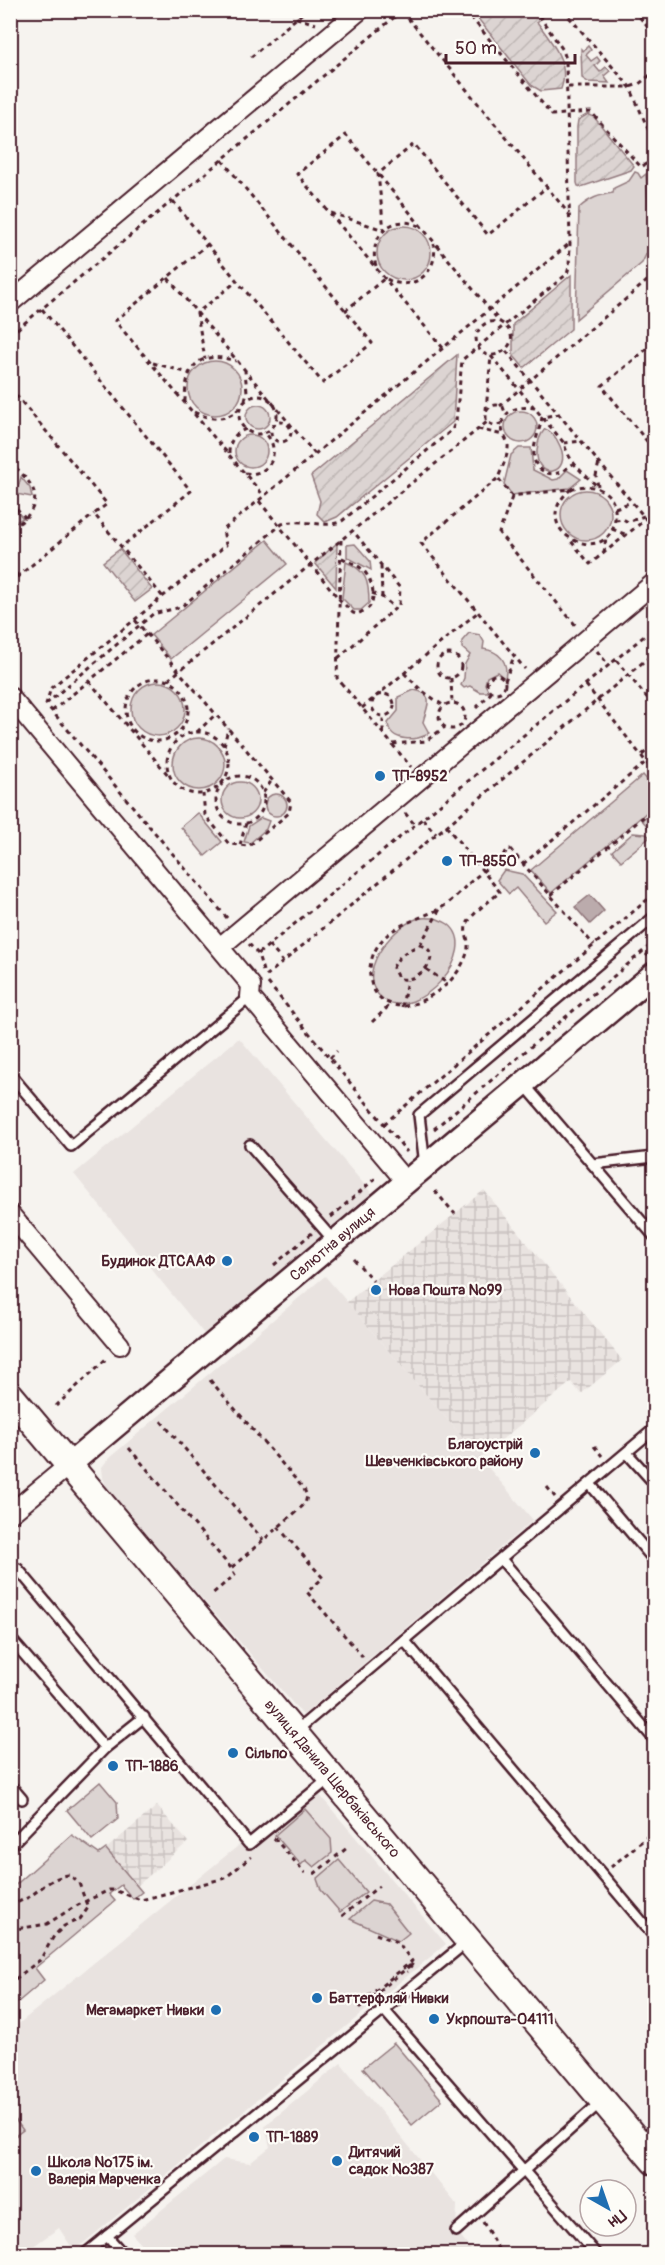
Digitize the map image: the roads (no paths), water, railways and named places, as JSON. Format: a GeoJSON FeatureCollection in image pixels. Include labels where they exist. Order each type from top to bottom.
{"type":"FeatureCollection","features":[{"type":"Feature","properties":{"kind":"main road","name":"вулиця Данила Щербаківського"},"geometry":{"type":"LineString","coordinates":[[10,1395],[603,2100],[649,2144]]}},
{"type":"Feature","properties":{"kind":"street"},"geometry":{"type":"LineString","coordinates":[[10,303],[360,10]]}},
{"type":"Feature","properties":{"kind":"street"},"geometry":{"type":"LineString","coordinates":[[220,947],[654,583]]}},
{"type":"Feature","properties":{"kind":"street"},"geometry":{"type":"LineString","coordinates":[[10,697],[220,947],[251,986],[250,998],[399,1173]]}},
{"type":"Feature","properties":{"kind":"street","name":"Салютна вулиця"},"geometry":{"type":"LineString","coordinates":[[10,1514],[69,1465],[327,1234],[399,1173],[425,1166],[654,974]]}},
{"type":"Feature","properties":{"kind":"street"},"geometry":{"type":"LineString","coordinates":[[10,1214],[120,1345]]}},
{"type":"Feature","properties":{"kind":"lane"},"geometry":{"type":"LineString","coordinates":[[425,1166],[419,1115],[654,917]]}},
{"type":"Feature","properties":{"kind":"lane"},"geometry":{"type":"LineString","coordinates":[[10,1074],[71,1146],[250,998]]}},
{"type":"Feature","properties":{"kind":"lane"},"geometry":{"type":"LineString","coordinates":[[524,1084],[654,1236]]}},
{"type":"Feature","properties":{"kind":"lane"},"geometry":{"type":"LineString","coordinates":[[250,1145],[327,1234]]}},
{"type":"Feature","properties":{"kind":"lane"},"geometry":{"type":"LineString","coordinates":[[593,1164],[654,1157]]}},
{"type":"Feature","properties":{"kind":"lane"},"geometry":{"type":"LineString","coordinates":[[294,1733],[654,1430]]}},
{"type":"Feature","properties":{"kind":"lane"},"geometry":{"type":"LineString","coordinates":[[627,1453],[654,1483]]}},
{"type":"Feature","properties":{"kind":"lane"},"geometry":{"type":"LineString","coordinates":[[590,1484],[654,1560]]}},
{"type":"Feature","properties":{"kind":"lane"},"geometry":{"type":"LineString","coordinates":[[501,1559],[654,1739]]}},
{"type":"Feature","properties":{"kind":"lane"},"geometry":{"type":"LineString","coordinates":[[10,1575],[18,1569],[249,1844],[331,1777]]}},
{"type":"Feature","properties":{"kind":"lane"},"geometry":{"type":"LineString","coordinates":[[10,1638],[105,1748]]}},
{"type":"Feature","properties":{"kind":"lane"},"geometry":{"type":"LineString","coordinates":[[404,1640],[654,1936]]}},
{"type":"Feature","properties":{"kind":"lane"},"geometry":{"type":"LineString","coordinates":[[10,1846],[105,1748],[144,1717]]}},
{"type":"Feature","properties":{"kind":"lane"},"geometry":{"type":"LineString","coordinates":[[10,1785],[22,1799]]}},
{"type":"Feature","properties":{"kind":"lane"},"geometry":{"type":"LineString","coordinates":[[85,2254],[469,1940]]}},
{"type":"Feature","properties":{"kind":"lane"},"geometry":{"type":"LineString","coordinates":[[384,2010],[596,2254]]}},
{"type":"Feature","properties":{"kind":"lane"},"geometry":{"type":"LineString","coordinates":[[456,2231],[603,2100]]}},
{"type":"Feature","properties":{"kind":"lane"},"geometry":{"type":"LineString","coordinates":[[108,2236],[123,2254]]}},
{"type":"Feature","properties":{"kind":"place","name":"ТП-8952"},"geometry":{"type":"Point","coordinates":[380,776]}},
{"type":"Feature","properties":{"kind":"place","name":"ТП-8550"},"geometry":{"type":"Point","coordinates":[447,861]}},
{"type":"Feature","properties":{"kind":"place","name":"Будинок ДТСААФ"},"geometry":{"type":"Point","coordinates":[227,1261]}},
{"type":"Feature","properties":{"kind":"place","name":"Нова Пошта №99"},"geometry":{"type":"Point","coordinates":[376,1290]}},
{"type":"Feature","properties":{"kind":"place","name":"Благоустрій Шевченківського району"},"geometry":{"type":"Point","coordinates":[535,1453]}},
{"type":"Feature","properties":{"kind":"place","name":"Сільпо"},"geometry":{"type":"Point","coordinates":[233,1753]}},
{"type":"Feature","properties":{"kind":"place","name":"ТП-1886"},"geometry":{"type":"Point","coordinates":[113,1766]}},
{"type":"Feature","properties":{"kind":"place","name":"Баттерфляй Нивки"},"geometry":{"type":"Point","coordinates":[317,1998]}},
{"type":"Feature","properties":{"kind":"place","name":"Мегамаркет Нивки"},"geometry":{"type":"Point","coordinates":[216,2010]}},
{"type":"Feature","properties":{"kind":"place","name":"Укрпошта-04111"},"geometry":{"type":"Point","coordinates":[434,2019]}},
{"type":"Feature","properties":{"kind":"place","name":"ТП-1889"},"geometry":{"type":"Point","coordinates":[254,2137]}},
{"type":"Feature","properties":{"kind":"place","name":"Дитячий садок №387"},"geometry":{"type":"Point","coordinates":[337,2161]}},
{"type":"Feature","properties":{"kind":"place","name":"Школа №175 ім. Валерія Марченка"},"geometry":{"type":"Point","coordinates":[36,2171]}}]}
